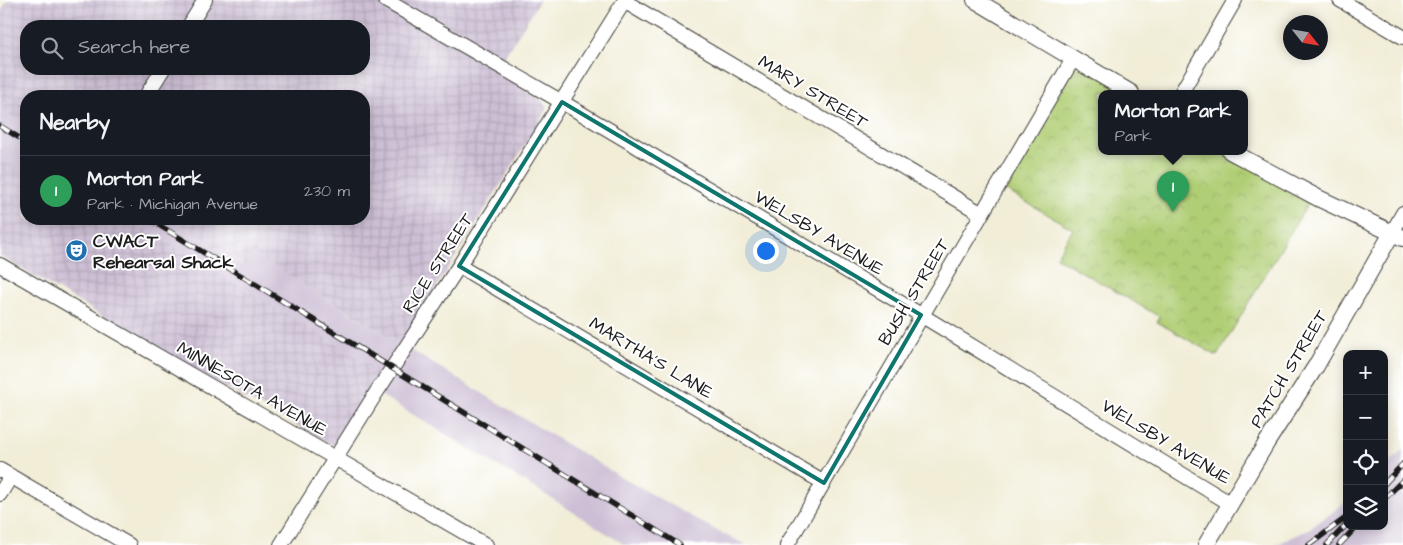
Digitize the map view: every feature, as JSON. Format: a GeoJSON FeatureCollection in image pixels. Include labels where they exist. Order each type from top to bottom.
{"type":"FeatureCollection","features":[{"type":"Feature","properties":{"kind":"street"},"geometry":{"type":"LineString","coordinates":[[193,20],[205,0]]}},
{"type":"Feature","properties":{"kind":"street","name":"WELSBY AVENUE"},"geometry":{"type":"LineString","coordinates":[[386,0],[921,315],[1231,504]]}},
{"type":"Feature","properties":{"kind":"street"},"geometry":{"type":"LineString","coordinates":[[975,0],[1126,90]]}},
{"type":"Feature","properties":{"kind":"street"},"geometry":{"type":"LineString","coordinates":[[1182,90],[1235,0]]}},
{"type":"Feature","properties":{"kind":"street"},"geometry":{"type":"LineString","coordinates":[[1340,0],[1403,37]]}},
{"type":"Feature","properties":{"kind":"street","name":"RICE STREET"},"geometry":{"type":"LineString","coordinates":[[281,545],[625,1]]}},
{"type":"Feature","properties":{"kind":"street","name":"MARY STREET"},"geometry":{"type":"LineString","coordinates":[[625,1],[982,214]]}},
{"type":"Feature","properties":{"kind":"street","name":"BUSH STREET"},"geometry":{"type":"LineString","coordinates":[[787,545],[1073,59]]}},
{"type":"Feature","properties":{"kind":"street"},"geometry":{"type":"LineString","coordinates":[[150,90],[159,75]]}},
{"type":"Feature","properties":{"kind":"street"},"geometry":{"type":"LineString","coordinates":[[1237,155],[1318,198],[1397,235]]}},
{"type":"Feature","properties":{"kind":"street","name":"PATCH STREET"},"geometry":{"type":"LineString","coordinates":[[1206,545],[1267,442],[1397,235],[1403,213]]}},
{"type":"Feature","properties":{"kind":"street","name":"MINNESOTA AVENUE"},"geometry":{"type":"LineString","coordinates":[[0,265],[486,545]]}},
{"type":"Feature","properties":{"kind":"street","name":"MARTHA'S LANE"},"geometry":{"type":"LineString","coordinates":[[459,266],[824,483]]}},
{"type":"Feature","properties":{"kind":"street"},"geometry":{"type":"LineString","coordinates":[[0,494],[6,473],[129,545]]}},
{"type":"Feature","properties":{"kind":"highlighted area"},"geometry":{"type":"Polygon","coordinates":[[[562,102],[921,315],[824,483],[459,266],[562,102]]]}},
{"type":"Feature","properties":{"kind":"shaded area"},"geometry":{"type":"Polygon","coordinates":[[[8,0],[540,0],[495,72],[542,100],[546,107],[545,113],[401,344],[252,253],[245,266],[180,225],[370,225],[370,90],[20,90],[20,122],[2,110],[6,102],[0,98],[0,12],[8,0]]]}},
{"type":"Feature","properties":{"kind":"shaded area"},"geometry":{"type":"Polygon","coordinates":[[[0,98],[6,102],[3,111],[20,122],[20,168],[0,156],[0,98]]]}},
{"type":"Feature","properties":{"kind":"shaded area"},"geometry":{"type":"Polygon","coordinates":[[[0,156],[20,168],[20,225],[139,225],[382,373],[339,440],[333,445],[206,377],[0,256],[0,156]]]}},
{"type":"Feature","properties":{"kind":"shaded area"},"geometry":{"type":"Polygon","coordinates":[[[139,225],[180,225],[244,266],[252,252],[621,477],[719,532],[747,545],[625,545],[377,393],[387,377],[340,346],[139,225]]]}},
{"type":"Feature","properties":{"kind":"shaded area"},"geometry":{"type":"Polygon","coordinates":[[[1403,450],[1403,545],[1275,545],[1311,528],[1343,504],[1343,530],[1388,530],[1388,464],[1403,450]]]}},
{"type":"Feature","properties":{"kind":"green space"},"geometry":{"type":"Polygon","coordinates":[[[1073,59],[1127,90],[1098,90],[1098,155],[1238,155],[1313,195],[1217,356],[1157,322],[1160,317],[1056,257],[1073,229],[998,186],[1073,59]]]}},
{"type":"Feature","properties":{"kind":"railway"},"geometry":{"type":"LineString","coordinates":[[0,126],[20,138]]}},
{"type":"Feature","properties":{"kind":"railway"},"geometry":{"type":"LineString","coordinates":[[159,225],[680,545]]}},
{"type":"Feature","properties":{"kind":"railway"},"geometry":{"type":"LineString","coordinates":[[1388,480],[1403,464]]}},
{"type":"Feature","properties":{"kind":"railway"},"geometry":{"type":"LineString","coordinates":[[1388,495],[1403,480]]}},
{"type":"Feature","properties":{"kind":"railway"},"geometry":{"type":"LineString","coordinates":[[1309,545],[1343,520]]}},
{"type":"Feature","properties":{"kind":"railway"},"geometry":{"type":"LineString","coordinates":[[1327,545],[1343,528]]}},
{"type":"Feature","properties":{"kind":"railway"},"geometry":{"type":"LineString","coordinates":[[1339,545],[1353,530]]}},
{"type":"Feature","properties":{"kind":"place","name":"Morton Park"},"geometry":{"type":"Point","coordinates":[1173,212]}},
{"type":"Feature","properties":{"kind":"place","name":"CWACT Rehearsal Shack"},"geometry":{"type":"Point","coordinates":[77,251]}}]}
